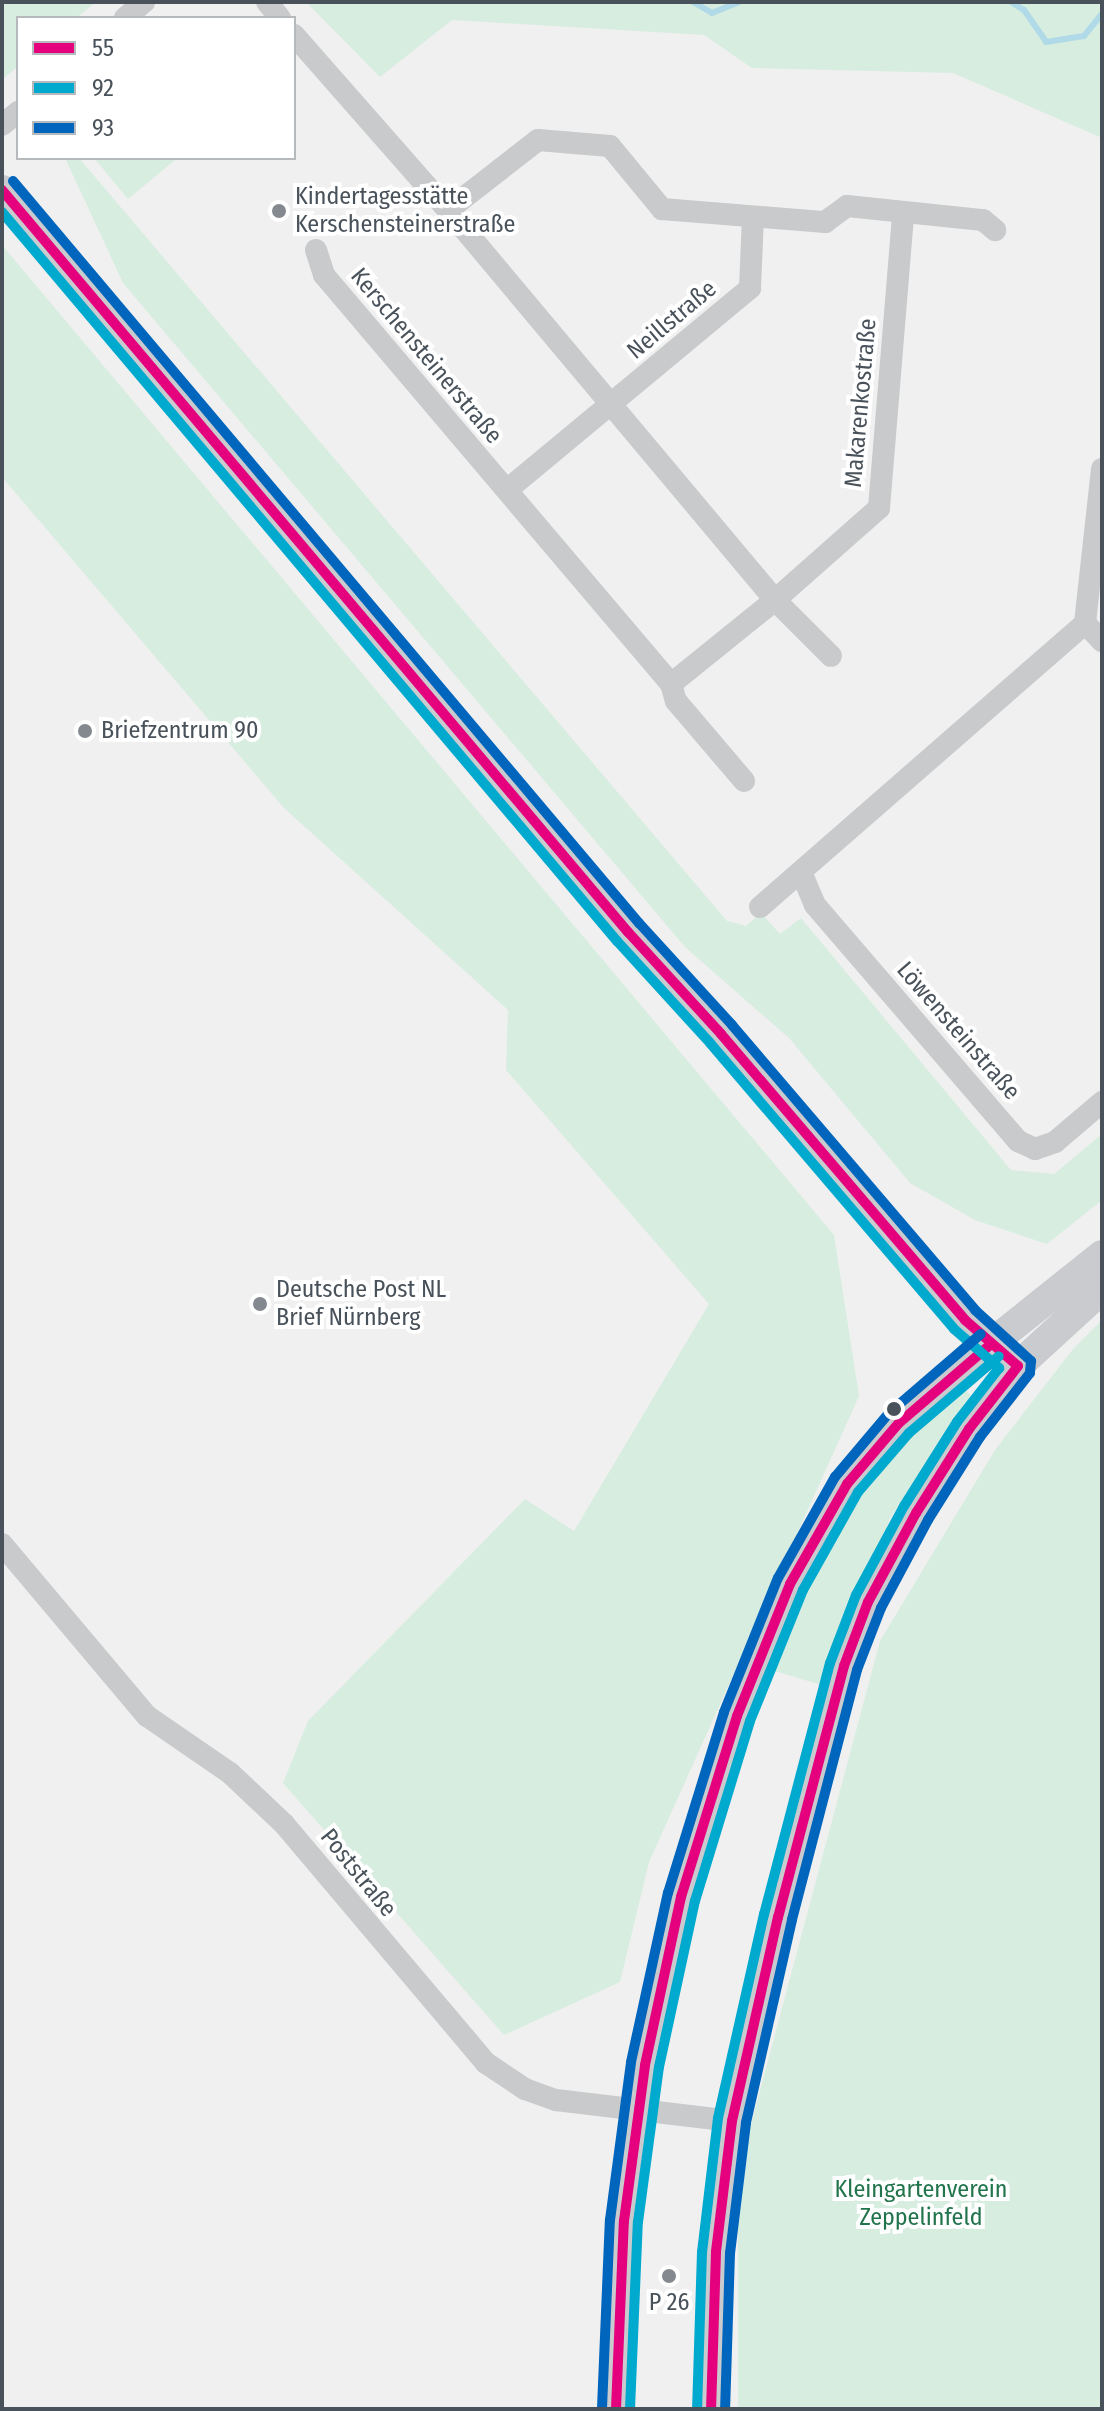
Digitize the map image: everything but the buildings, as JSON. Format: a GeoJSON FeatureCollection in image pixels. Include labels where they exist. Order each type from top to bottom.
{"type":"FeatureCollection","features":[{"type":"Feature","properties":{"kind":"main road"},"geometry":{"type":"LineString","coordinates":[[2,190],[628,932],[721,1034],[954,1308],[990,1345],[1018,1366]]}},
{"type":"Feature","properties":{"kind":"main road"},"geometry":{"type":"LineString","coordinates":[[616,2409],[620,2269],[638,2111],[661,1981],[690,1861],[737,1716],[790,1584],[815,1535],[862,1465],[920,1403],[1102,1255]]}},
{"type":"Feature","properties":{"kind":"main road"},"geometry":{"type":"LineString","coordinates":[[711,2409],[716,2252],[732,2121],[778,1917],[857,1629],[885,1569],[929,1490],[975,1420],[1018,1366],[1102,1289]]}},
{"type":"Feature","properties":{"kind":"street"},"geometry":{"type":"LineString","coordinates":[[127,16],[144,2]]}},
{"type":"Feature","properties":{"kind":"street"},"geometry":{"type":"LineString","coordinates":[[296,37],[448,210],[609,406],[775,600],[831,656]]}},
{"type":"Feature","properties":{"kind":"street"},"geometry":{"type":"LineString","coordinates":[[448,210],[538,140],[610,146],[662,209],[825,222],[847,206],[983,220],[995,230]]}},
{"type":"Feature","properties":{"kind":"street","name":"Makarenkostraße"},"geometry":{"type":"LineString","coordinates":[[775,600],[879,508],[903,213]]}},
{"type":"Feature","properties":{"kind":"street","name":"Neillstraße"},"geometry":{"type":"LineString","coordinates":[[609,406],[750,288],[753,217]]}},
{"type":"Feature","properties":{"kind":"street","name":"Kerschensteinerstraße"},"geometry":{"type":"LineString","coordinates":[[316,250],[324,275],[671,684],[676,701],[744,781]]}},
{"type":"Feature","properties":{"kind":"street"},"geometry":{"type":"LineString","coordinates":[[507,490],[609,406]]}},
{"type":"Feature","properties":{"kind":"street"},"geometry":{"type":"LineString","coordinates":[[760,907],[1085,623],[1102,469]]}},
{"type":"Feature","properties":{"kind":"street"},"geometry":{"type":"LineString","coordinates":[[671,684],[775,600]]}},
{"type":"Feature","properties":{"kind":"street"},"geometry":{"type":"LineString","coordinates":[[1085,623],[1102,641]]}},
{"type":"Feature","properties":{"kind":"street","name":"Löwensteinstraße"},"geometry":{"type":"LineString","coordinates":[[801,872],[815,905],[1018,1141],[1035,1149],[1055,1142],[1102,1102]]}},
{"type":"Feature","properties":{"kind":"street","name":"Poststraße"},"geometry":{"type":"LineString","coordinates":[[2,1544],[147,1716],[230,1773],[284,1824],[486,2063],[512,2082],[539,2095],[591,2106],[732,2121]]}},
{"type":"Feature","properties":{"kind":"green space"},"geometry":{"type":"Polygon","coordinates":[[[2,2],[96,2],[78,16],[16,16],[16,68],[2,80],[2,2]]]}},
{"type":"Feature","properties":{"kind":"green space"},"geometry":{"type":"Polygon","coordinates":[[[306,2],[1102,2],[1102,138],[953,73],[752,68],[704,35],[452,20],[380,77],[306,2]]]}},
{"type":"Feature","properties":{"kind":"green space"},"geometry":{"type":"Polygon","coordinates":[[[66,160],[81,160],[727,921],[746,926],[761,913],[780,934],[801,918],[1011,1170],[1054,1174],[1102,1134],[1102,1200],[1047,1244],[975,1220],[910,1183],[789,1038],[685,947],[123,283],[66,160]]]}},
{"type":"Feature","properties":{"kind":"green space"},"geometry":{"type":"Polygon","coordinates":[[[96,160],[175,160],[128,199],[96,160]]]}},
{"type":"Feature","properties":{"kind":"green space"},"geometry":{"type":"Polygon","coordinates":[[[2,245],[834,1235],[859,1396],[649,1862],[620,1982],[504,2035],[283,1783],[308,1721],[525,1499],[574,1531],[709,1304],[506,1070],[508,1010],[284,808],[2,477],[2,245]]]}},
{"type":"Feature","properties":{"kind":"green space","name":"Kleingartenverein Zeppelinfeld"},"geometry":{"type":"Polygon","coordinates":[[[1102,1320],[1102,2409],[738,2409],[738,2173],[880,1641],[995,1450],[1073,1349],[1102,1320]]]}},
{"type":"Feature","properties":{"kind":"green space"},"geometry":{"type":"Polygon","coordinates":[[[958,1384],[971,1395],[890,1518],[828,1687],[768,1669],[816,1560],[855,1492],[902,1435],[958,1384]]]}},
{"type":"Feature","properties":{"kind":"waterway"},"geometry":{"type":"LineString","coordinates":[[693,2],[712,13],[739,2]]}},
{"type":"Feature","properties":{"kind":"waterway"},"geometry":{"type":"LineString","coordinates":[[1011,2],[1024,10],[1046,42],[1084,36],[1102,14]]}},
{"type":"Feature","properties":{"kind":"transit line","name":"93"},"geometry":{"type":"LineString","coordinates":[[13,181],[639,923],[732,1025],[975,1310],[1031,1361],[1030,1373],[980,1437],[928,1520],[881,1608],[857,1670],[792,1920],[746,2123],[730,2253],[725,2409]]}},
{"type":"Feature","properties":{"kind":"transit line","name":"55"},"geometry":{"type":"LineString","coordinates":[[2,190],[628,932],[721,1034],[965,1320],[1018,1366],[969,1429],[916,1513],[868,1602],[844,1666],[778,1917],[732,2121],[716,2252],[711,2409]]}},
{"type":"Feature","properties":{"kind":"transit line","name":"92"},"geometry":{"type":"LineString","coordinates":[[2,212],[617,941],[710,1043],[954,1329],[999,1368],[957,1422],[904,1506],[856,1595],[830,1663],[764,1914],[718,2118],[702,2252],[697,2409]]}},
{"type":"Feature","properties":{"kind":"transit line","name":"93"},"geometry":{"type":"LineString","coordinates":[[602,2408],[610,2220],[631,2062],[668,1893],[724,1712],[778,1578],[835,1477],[889,1413],[981,1334]]}},
{"type":"Feature","properties":{"kind":"transit line","name":"55"},"geometry":{"type":"LineString","coordinates":[[616,2409],[624,2221],[645,2065],[681,1897],[737,1716],[790,1584],[847,1484],[899,1423],[990,1345]]}},
{"type":"Feature","properties":{"kind":"transit line","name":"92"},"geometry":{"type":"LineString","coordinates":[[630,2409],[638,2222],[659,2067],[695,1901],[750,1721],[803,1590],[858,1492],[909,1433],[999,1356]]}},
{"type":"Feature","properties":{"kind":"place","name":"Kindertagesstätte Kerschensteinerstraße"},"geometry":{"type":"Point","coordinates":[279,211]}},
{"type":"Feature","properties":{"kind":"place","name":"Briefzentrum 90"},"geometry":{"type":"Point","coordinates":[85,731]}},
{"type":"Feature","properties":{"kind":"place","name":"Deutsche Post NL Brief Nürnberg"},"geometry":{"type":"Point","coordinates":[260,1304]}},
{"type":"Feature","properties":{"kind":"place","name":"P 26"},"geometry":{"type":"Point","coordinates":[669,2276]}}]}
